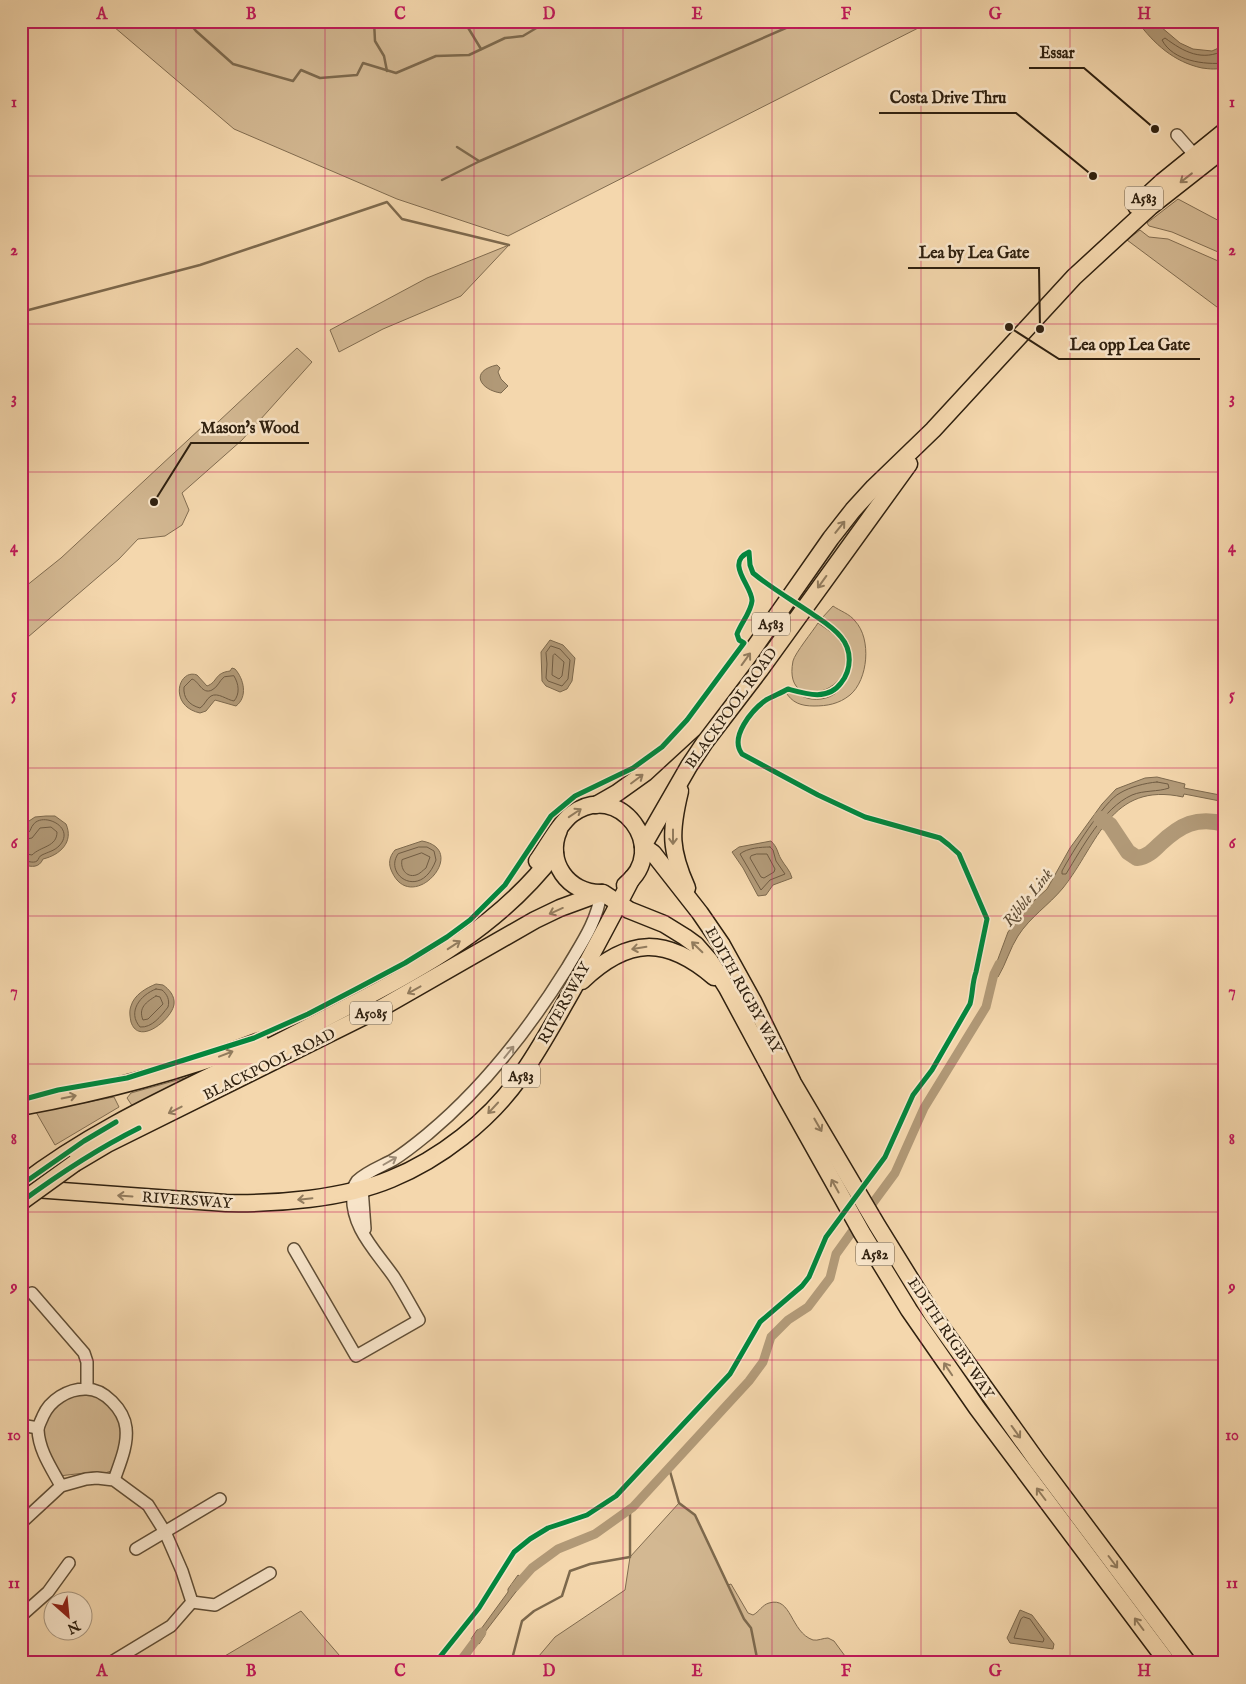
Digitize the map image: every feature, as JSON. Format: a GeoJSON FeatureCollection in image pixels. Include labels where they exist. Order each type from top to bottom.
{"type":"FeatureCollection","features":[{"type":"Feature","properties":{"kind":"highway","name":"BLACKPOOL ROAD"},"geometry":{"type":"LineString","coordinates":[[596,805],[624,789],[645,773],[694,728],[742,665],[831,538],[864,498],[933,430],[1074,277],[1150,207],[1225,131]]}},
{"type":"Feature","properties":{"kind":"highway","name":"BLACKPOOL ROAD"},"geometry":{"type":"LineString","coordinates":[[1198,160],[1225,148]]}},
{"type":"Feature","properties":{"kind":"highway","name":"BLACKPOOL ROAD"},"geometry":{"type":"LineString","coordinates":[[643,846],[685,772],[705,742],[760,670],[933,430]]}},
{"type":"Feature","properties":{"kind":"highway"},"geometry":{"type":"LineString","coordinates":[[685,772],[675,814],[672,840],[680,873],[700,914]]}},
{"type":"Feature","properties":{"kind":"highway"},"geometry":{"type":"LineString","coordinates":[[480,927],[515,890],[566,820],[574,812],[585,807],[596,805],[613,807],[628,816],[638,830],[643,846],[641,864],[632,878],[618,889],[602,893],[585,891],[570,883],[560,870],[555,854],[555,844],[559,830]]}},
{"type":"Feature","properties":{"kind":"highway","name":"EDITH RIGBY WAY"},"geometry":{"type":"LineString","coordinates":[[643,846],[653,853],[722,945],[753,1001],[789,1088],[862,1233],[909,1310],[977,1408],[1168,1663]]}},
{"type":"Feature","properties":{"kind":"highway","name":"BLACKPOOL ROAD"},"geometry":{"type":"LineString","coordinates":[[21,1186],[52,1162],[84,1141],[132,1114],[306,1030],[420,968],[480,927],[504,908],[524,890],[555,854]]}},
{"type":"Feature","properties":{"kind":"highway","name":"RIVERSWAY"},"geometry":{"type":"LineString","coordinates":[[21,1186],[226,1204],[309,1199],[390,1180],[425,1162],[481,1120],[519,1078],[547,1036],[632,878]]}},
{"type":"Feature","properties":{"kind":"highway","name":"BLACKPOOL ROAD"},"geometry":{"type":"LineString","coordinates":[[21,1202],[107,1144],[382,1007],[535,920],[602,893]]}},
{"type":"Feature","properties":{"kind":"highway","name":"EDITH RIGBY WAY"},"geometry":{"type":"LineString","coordinates":[[602,893],[619,904],[664,924],[696,945],[710,961],[932,1314],[987,1392],[1188,1663]]}},
{"type":"Feature","properties":{"kind":"highway"},"geometry":{"type":"LineString","coordinates":[[568,997],[581,982],[613,956],[642,947],[670,950],[685,956],[700,965],[728,988]]}},
{"type":"Feature","properties":{"kind":"highway"},"geometry":{"type":"LineString","coordinates":[[21,1107],[129,1083],[217,1058],[286,1031],[306,1030]]}},
{"type":"Feature","properties":{"kind":"street"},"geometry":{"type":"LineString","coordinates":[[1177,135],[1198,160]]}},
{"type":"Feature","properties":{"kind":"street","name":"RIVERSWAY"},"geometry":{"type":"LineString","coordinates":[[357,1189],[358,1180],[400,1155],[428,1134],[456,1109],[483,1082],[511,1049],[548,998],[596,917],[602,893]]}},
{"type":"Feature","properties":{"kind":"street"},"geometry":{"type":"LineString","coordinates":[[578,902],[596,917]]}},
{"type":"Feature","properties":{"kind":"street"},"geometry":{"type":"LineString","coordinates":[[294,1249],[356,1356],[419,1320],[394,1278],[361,1231],[352,1204],[357,1189]]}},
{"type":"Feature","properties":{"kind":"street"},"geometry":{"type":"LineString","coordinates":[[32,1293],[84,1353],[87,1362],[87,1388]]}},
{"type":"Feature","properties":{"kind":"street"},"geometry":{"type":"LineString","coordinates":[[61,1486],[40,1445],[38,1428],[45,1410],[62,1394],[87,1388],[111,1400],[117,1406],[124,1419],[126,1442],[114,1480]]}},
{"type":"Feature","properties":{"kind":"street"},"geometry":{"type":"LineString","coordinates":[[21,1425],[38,1428]]}},
{"type":"Feature","properties":{"kind":"street"},"geometry":{"type":"LineString","coordinates":[[21,1523],[61,1486],[86,1479],[114,1480],[148,1505],[165,1532],[182,1571],[192,1602]]}},
{"type":"Feature","properties":{"kind":"street"},"geometry":{"type":"LineString","coordinates":[[136,1549],[220,1499]]}},
{"type":"Feature","properties":{"kind":"street"},"geometry":{"type":"LineString","coordinates":[[21,1616],[48,1592],[69,1563]]}},
{"type":"Feature","properties":{"kind":"street"},"geometry":{"type":"LineString","coordinates":[[192,1602],[215,1605],[270,1573]]}},
{"type":"Feature","properties":{"kind":"street"},"geometry":{"type":"LineString","coordinates":[[110,1663],[171,1626],[192,1602]]}},
{"type":"Feature","properties":{"kind":"shaded area"},"geometry":{"type":"Polygon","coordinates":[[[107,21],[932,21],[508,236],[397,199],[234,129],[107,21]]]}},
{"type":"Feature","properties":{"kind":"shaded area"},"geometry":{"type":"Polygon","coordinates":[[[1178,199],[1225,224],[1225,255],[1172,232],[1149,226],[1147,223],[1178,199]]]}},
{"type":"Feature","properties":{"kind":"shaded area"},"geometry":{"type":"Polygon","coordinates":[[[1140,230],[1149,237],[1168,239],[1225,264],[1225,313],[1127,240],[1140,230]]]}},
{"type":"Feature","properties":{"kind":"shaded area"},"geometry":{"type":"Polygon","coordinates":[[[509,245],[461,296],[383,329],[339,352],[330,330],[427,278],[509,245]]]}},
{"type":"Feature","properties":{"kind":"shaded area"},"geometry":{"type":"Polygon","coordinates":[[[297,348],[312,362],[242,440],[182,493],[189,510],[182,525],[165,536],[138,539],[119,559],[21,643],[21,590],[61,558],[202,427],[218,422],[297,348]]]}},
{"type":"Feature","properties":{"kind":"shaded area"},"geometry":{"type":"Polygon","coordinates":[[[833,606],[853,619],[864,638],[866,659],[861,680],[850,695],[837,702],[819,706],[801,704],[794,701],[785,691],[789,690],[808,698],[821,699],[838,691],[849,675],[852,656],[850,646],[841,632],[822,618],[833,606]]]}},
{"type":"Feature","properties":{"kind":"shaded area"},"geometry":{"type":"Polygon","coordinates":[[[818,623],[839,640],[847,658],[844,672],[836,683],[824,690],[811,693],[800,689],[793,679],[793,661],[818,623]]]}},
{"type":"Feature","properties":{"kind":"shaded area"},"geometry":{"type":"Polygon","coordinates":[[[206,1072],[133,1107],[127,1098],[131,1093],[206,1072]]]}},
{"type":"Feature","properties":{"kind":"shaded area"},"geometry":{"type":"Polygon","coordinates":[[[114,1097],[119,1107],[55,1145],[36,1112],[114,1097]]]}},
{"type":"Feature","properties":{"kind":"shaded area"},"geometry":{"type":"Polygon","coordinates":[[[81,1394],[97,1395],[116,1411],[124,1435],[115,1465],[111,1471],[59,1476],[43,1443],[42,1426],[55,1405],[70,1396],[81,1394]]]}},
{"type":"Feature","properties":{"kind":"shaded area"},"geometry":{"type":"Polygon","coordinates":[[[679,1503],[695,1515],[728,1585],[731,1584],[748,1613],[753,1615],[767,1604],[777,1602],[787,1610],[805,1636],[813,1640],[828,1638],[834,1641],[845,1656],[876,1663],[533,1663],[555,1637],[625,1590],[630,1557],[679,1503]]]}},
{"type":"Feature","properties":{"kind":"shaded area"},"geometry":{"type":"Polygon","coordinates":[[[301,1611],[346,1663],[213,1663],[301,1611]]]}},
{"type":"Feature","properties":{"kind":"water"},"geometry":{"type":"Polygon","coordinates":[[[1137,21],[1154,21],[1180,43],[1193,49],[1212,51],[1225,45],[1225,67],[1216,69],[1202,68],[1174,57],[1150,37],[1137,21]]]}},
{"type":"Feature","properties":{"kind":"water"},"geometry":{"type":"Polygon","coordinates":[[[497,365],[500,368],[498,372],[501,379],[508,386],[501,393],[483,384],[480,376],[483,371],[497,365]]]}},
{"type":"Feature","properties":{"kind":"water"},"geometry":{"type":"Polygon","coordinates":[[[550,640],[563,645],[575,658],[572,681],[567,689],[560,692],[546,686],[542,681],[541,652],[550,640]]]}},
{"type":"Feature","properties":{"kind":"water"},"geometry":{"type":"Polygon","coordinates":[[[232,668],[235,669],[241,678],[243,688],[242,698],[236,706],[215,700],[206,711],[200,713],[190,709],[183,703],[179,689],[185,677],[190,674],[197,675],[207,686],[221,674],[230,671],[232,668]]]}},
{"type":"Feature","properties":{"kind":"water"},"geometry":{"type":"Polygon","coordinates":[[[1157,777],[1185,784],[1184,788],[1225,796],[1225,802],[1184,794],[1183,797],[1158,795],[1138,798],[1122,807],[1097,836],[1063,888],[1023,929],[1015,941],[998,977],[992,975],[1008,932],[1027,907],[1047,889],[1070,848],[1102,804],[1116,789],[1145,778],[1157,777]]]}},
{"type":"Feature","properties":{"kind":"water"},"geometry":{"type":"Polygon","coordinates":[[[55,816],[66,824],[68,831],[67,842],[60,851],[43,859],[37,865],[24,865],[21,863],[21,829],[27,826],[25,820],[29,821],[35,817],[55,816]]]}},
{"type":"Feature","properties":{"kind":"water"},"geometry":{"type":"Polygon","coordinates":[[[422,841],[436,847],[441,856],[439,866],[433,876],[423,884],[412,887],[401,884],[392,872],[391,855],[395,850],[422,841]]]}},
{"type":"Feature","properties":{"kind":"water"},"geometry":{"type":"Polygon","coordinates":[[[771,841],[792,878],[773,885],[766,895],[758,896],[732,852],[739,847],[771,841]]]}},
{"type":"Feature","properties":{"kind":"water"},"geometry":{"type":"Polygon","coordinates":[[[156,984],[163,985],[171,993],[174,998],[174,1004],[168,1016],[155,1028],[141,1032],[135,1029],[131,1022],[130,1008],[138,995],[156,984]]]}},
{"type":"Feature","properties":{"kind":"water"},"geometry":{"type":"Polygon","coordinates":[[[518,1575],[525,1580],[485,1632],[479,1644],[471,1639],[477,1630],[481,1629],[518,1575]]]}},
{"type":"Feature","properties":{"kind":"water"},"geometry":{"type":"Polygon","coordinates":[[[1020,1610],[1032,1615],[1054,1644],[1053,1649],[1010,1643],[1007,1638],[1020,1610]]]}},
{"type":"Feature","properties":{"kind":"waterway"},"geometry":{"type":"LineString","coordinates":[[188,21],[196,31],[233,64],[293,81],[301,70],[320,78],[357,75],[363,63],[396,73],[436,56],[469,55],[505,38],[523,36],[548,21]]}},
{"type":"Feature","properties":{"kind":"waterway"},"geometry":{"type":"LineString","coordinates":[[374,21],[375,41],[384,56],[387,71]]}},
{"type":"Feature","properties":{"kind":"waterway"},"geometry":{"type":"LineString","coordinates":[[464,21],[481,49]]}},
{"type":"Feature","properties":{"kind":"waterway"},"geometry":{"type":"LineString","coordinates":[[442,180],[480,161],[802,21]]}},
{"type":"Feature","properties":{"kind":"waterway"},"geometry":{"type":"LineString","coordinates":[[457,147],[479,161]]}},
{"type":"Feature","properties":{"kind":"waterway"},"geometry":{"type":"LineString","coordinates":[[21,312],[200,265],[387,202],[402,219],[509,245]]}},
{"type":"Feature","properties":{"kind":"waterway"},"geometry":{"type":"LineString","coordinates":[[1101,819],[1110,825],[1128,852],[1137,858],[1150,853],[1167,837],[1182,827],[1206,821],[1225,824]]}},
{"type":"Feature","properties":{"kind":"waterway","name":"Ribble Link"},"geometry":{"type":"LineString","coordinates":[[867,1211],[895,1173],[924,1108],[986,1007],[994,974],[999,964]]}},
{"type":"Feature","properties":{"kind":"waterway","name":"Ribble Link"},"geometry":{"type":"LineString","coordinates":[[515,1587],[532,1568],[558,1549],[595,1534],[633,1507],[749,1381],[763,1362],[771,1337],[788,1320],[808,1307],[830,1278],[836,1254],[859,1222]]}},
{"type":"Feature","properties":{"kind":"waterway"},"geometry":{"type":"LineString","coordinates":[[669,1468],[679,1503],[695,1515],[744,1619],[751,1628],[758,1663]]}},
{"type":"Feature","properties":{"kind":"waterway"},"geometry":{"type":"LineString","coordinates":[[511,1663],[522,1621],[534,1611],[562,1596],[570,1571],[590,1564],[630,1557],[630,1509]]}},
{"type":"Feature","properties":{"kind":"waterway","name":"Ribble Link"},"geometry":{"type":"LineString","coordinates":[[459,1663],[482,1632]]}},
{"type":"Feature","properties":{"kind":"cycle path"},"geometry":{"type":"LineString","coordinates":[[21,1100],[58,1090],[127,1078],[254,1038],[308,1014],[405,963],[470,920],[505,885],[551,816],[575,796],[633,768],[662,747],[687,720],[744,643],[739,640],[737,634],[752,601],[741,575],[739,562],[749,552],[753,573],[827,624],[845,642],[849,654],[849,666],[845,678],[836,689],[816,695],[788,689],[766,700],[744,724],[738,740],[739,747],[742,754],[818,795],[865,817],[940,838],[959,854],[987,919],[970,1004],[932,1070],[913,1095],[885,1157],[826,1237],[809,1277],[802,1286],[760,1322],[730,1374],[616,1496],[587,1515],[548,1528],[514,1552],[479,1608],[435,1663]]}},
{"type":"Feature","properties":{"kind":"cycle path"},"geometry":{"type":"LineString","coordinates":[[21,1185],[84,1141],[116,1122]]}},
{"type":"Feature","properties":{"kind":"cycle path"},"geometry":{"type":"LineString","coordinates":[[21,1202],[78,1162],[139,1128]]}},
{"type":"Feature","properties":{"kind":"place","name":"Essar"},"geometry":{"type":"Point","coordinates":[1155,129]}},
{"type":"Feature","properties":{"kind":"place","name":"Costa Drive Thru"},"geometry":{"type":"Point","coordinates":[1093,176]}},
{"type":"Feature","properties":{"kind":"place","name":"Lea opp Lea Gate"},"geometry":{"type":"Point","coordinates":[1009,327]}},
{"type":"Feature","properties":{"kind":"place","name":"Lea by Lea Gate"},"geometry":{"type":"Point","coordinates":[1040,329]}},
{"type":"Feature","properties":{"kind":"place","name":"Mason's Wood"},"geometry":{"type":"Point","coordinates":[154,502]}}]}
